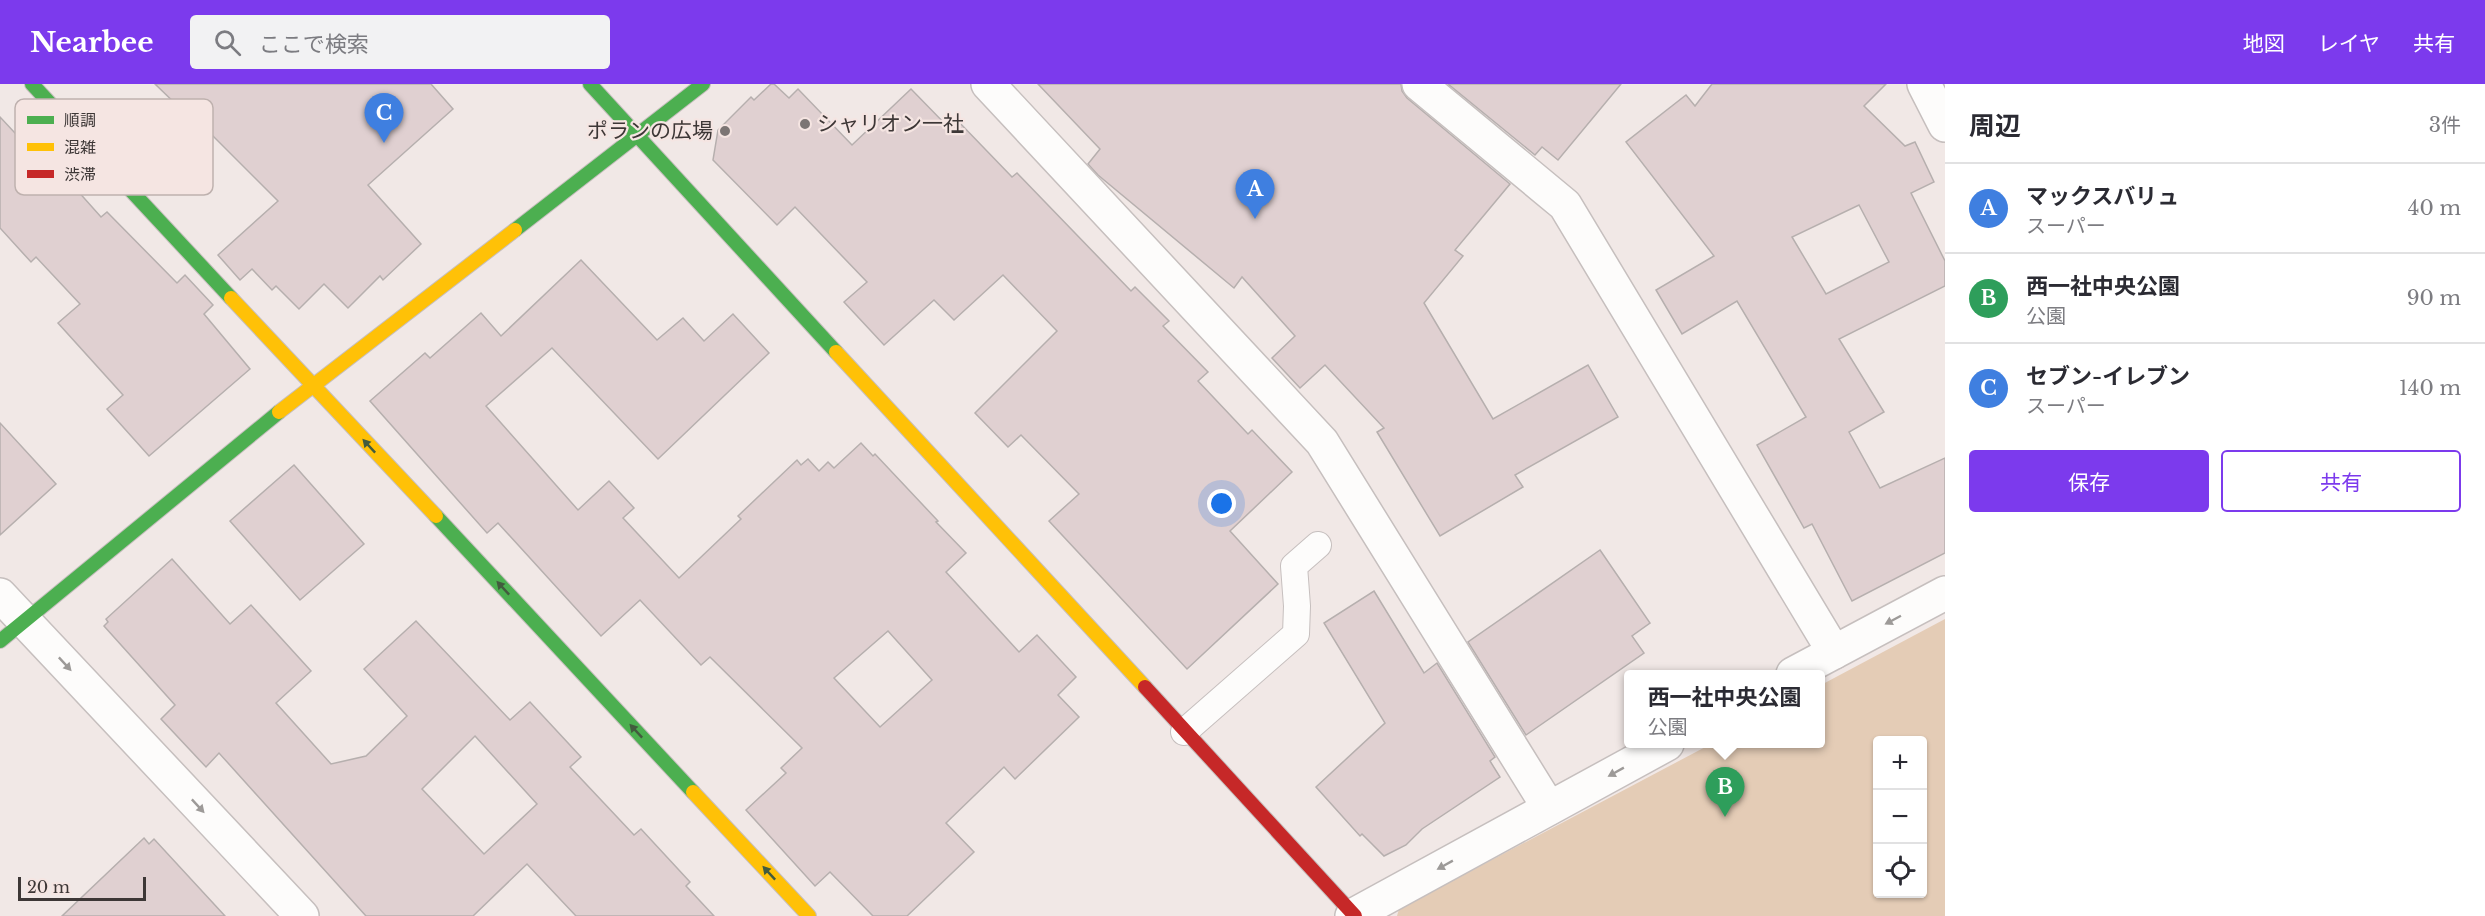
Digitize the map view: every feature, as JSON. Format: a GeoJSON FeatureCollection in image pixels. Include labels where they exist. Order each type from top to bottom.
{"type":"FeatureCollection","features":[{"type":"Feature","properties":{"kind":"street"},"geometry":{"type":"LineString","coordinates":[[32,84],[46,99]]}},
{"type":"Feature","properties":{"kind":"street"},"geometry":{"type":"LineString","coordinates":[[590,84],[1354,916],[1660,748]]}},
{"type":"Feature","properties":{"kind":"street"},"geometry":{"type":"LineString","coordinates":[[12,631],[312,385],[639,136],[703,84]]}},
{"type":"Feature","properties":{"kind":"street"},"geometry":{"type":"LineString","coordinates":[[988,84],[1322,442],[1549,808]]}},
{"type":"Feature","properties":{"kind":"street"},"geometry":{"type":"LineString","coordinates":[[1419,84],[1565,205],[1834,652]]}},
{"type":"Feature","properties":{"kind":"street"},"geometry":{"type":"LineString","coordinates":[[1924,84],[1945,125]]}},
{"type":"Feature","properties":{"kind":"street"},"geometry":{"type":"LineString","coordinates":[[135,195],[809,916]]}},
{"type":"Feature","properties":{"kind":"street"},"geometry":{"type":"LineString","coordinates":[[1803,670],[1945,593]]}},
{"type":"Feature","properties":{"kind":"street"},"geometry":{"type":"LineString","coordinates":[[0,595],[12,631],[302,916]]}},
{"type":"Feature","properties":{"kind":"lane"},"geometry":{"type":"LineString","coordinates":[[1184,732],[1296,634],[1298,606],[1294,566],[1318,545]]}},
{"type":"Feature","properties":{"kind":"shaded area"},"geometry":{"type":"Polygon","coordinates":[[[1945,619],[1945,916],[1397,916],[1399,909],[1703,748],[1825,748],[1825,683],[1945,619]]]}},
{"type":"Feature","properties":{"kind":"building"},"geometry":{"type":"Polygon","coordinates":[[[155,84],[431,84],[453,109],[368,185],[421,244],[383,280],[380,276],[348,308],[324,284],[299,309],[276,286],[272,290],[252,269],[240,280],[218,255],[278,201],[213,136],[213,99],[171,99],[155,84]]]}},
{"type":"Feature","properties":{"kind":"building"},"geometry":{"type":"Polygon","coordinates":[[[771,84],[774,84],[789,98],[798,89],[852,145],[911,89],[950,129],[958,121],[1012,177],[1017,173],[1131,291],[1135,287],[1169,321],[1163,326],[1208,372],[1198,381],[1248,434],[1252,430],[1292,472],[1230,531],[1278,584],[1187,669],[1049,521],[1079,494],[1021,435],[1008,447],[975,413],[1057,331],[1003,275],[954,320],[934,300],[884,345],[844,302],[867,282],[795,207],[777,225],[713,160],[718,130],[751,97],[754,100],[771,84]]]}},
{"type":"Feature","properties":{"kind":"building"},"geometry":{"type":"Polygon","coordinates":[[[1038,84],[1401,84],[1402,91],[1407,98],[1510,184],[1455,250],[1463,256],[1424,303],[1493,419],[1588,365],[1618,417],[1515,475],[1523,487],[1440,536],[1377,432],[1384,428],[1325,365],[1300,388],[1272,358],[1295,336],[1242,277],[1234,288],[1098,175],[1088,164],[1100,149],[1038,84]]]}},
{"type":"Feature","properties":{"kind":"building"},"geometry":{"type":"Polygon","coordinates":[[[1448,84],[1621,84],[1558,160],[1542,147],[1535,155],[1448,84]]]}},
{"type":"Feature","properties":{"kind":"building"},"geometry":{"type":"Polygon","coordinates":[[[1712,84],[1886,84],[1864,106],[1905,146],[1915,142],[1934,182],[1911,193],[1945,261],[1945,286],[1839,339],[1884,412],[1849,432],[1880,488],[1945,458],[1945,553],[1852,601],[1812,524],[1804,528],[1757,445],[1806,417],[1737,301],[1682,334],[1656,290],[1714,256],[1626,142],[1686,95],[1695,106],[1712,84]],[[1859,205],[1792,237],[1826,294],[1889,262],[1859,205]]]}},
{"type":"Feature","properties":{"kind":"building"},"geometry":{"type":"Polygon","coordinates":[[[0,117],[15,133],[15,195],[81,195],[101,217],[107,212],[177,283],[185,275],[213,305],[204,314],[250,369],[149,456],[107,409],[123,395],[58,323],[80,304],[36,257],[31,262],[0,228],[0,117]]]}},
{"type":"Feature","properties":{"kind":"building"},"geometry":{"type":"Polygon","coordinates":[[[581,260],[657,340],[683,318],[704,341],[733,314],[769,353],[658,459],[552,348],[486,406],[578,510],[609,481],[634,508],[623,518],[679,578],[741,519],[738,516],[797,460],[801,465],[808,459],[819,471],[828,462],[834,468],[861,443],[873,456],[875,454],[966,553],[946,572],[1019,652],[1037,635],[1076,677],[1058,695],[1079,717],[1015,779],[1004,767],[946,823],[974,852],[907,916],[873,916],[830,872],[815,886],[746,810],[786,773],[781,768],[802,748],[710,657],[701,665],[640,600],[601,636],[498,523],[487,533],[370,401],[425,353],[430,358],[481,313],[501,336],[581,260]],[[888,631],[834,678],[880,727],[932,680],[888,631]]]}},
{"type":"Feature","properties":{"kind":"building"},"geometry":{"type":"Polygon","coordinates":[[[0,423],[56,484],[0,535],[0,423]]]}},
{"type":"Feature","properties":{"kind":"building"},"geometry":{"type":"Polygon","coordinates":[[[294,465],[364,544],[300,600],[230,521],[294,465]]]}},
{"type":"Feature","properties":{"kind":"building"},"geometry":{"type":"Polygon","coordinates":[[[1600,550],[1650,623],[1632,636],[1644,653],[1526,735],[1468,642],[1600,550]]]}},
{"type":"Feature","properties":{"kind":"building"},"geometry":{"type":"Polygon","coordinates":[[[172,559],[230,624],[251,605],[311,671],[276,703],[331,764],[366,756],[407,716],[364,669],[416,621],[510,720],[530,702],[581,757],[570,767],[634,835],[641,829],[690,882],[686,886],[714,916],[576,916],[527,864],[473,916],[366,916],[219,753],[206,767],[161,719],[175,705],[104,626],[108,622],[106,619],[172,559]],[[475,736],[422,789],[484,854],[537,804],[475,736]]]}},
{"type":"Feature","properties":{"kind":"building"},"geometry":{"type":"Polygon","coordinates":[[[1374,591],[1424,673],[1437,663],[1495,757],[1490,761],[1500,777],[1422,829],[1406,845],[1384,856],[1362,834],[1360,836],[1316,787],[1385,723],[1324,623],[1374,591]]]}},
{"type":"Feature","properties":{"kind":"building"},"geometry":{"type":"Polygon","coordinates":[[[144,838],[149,844],[154,839],[225,916],[62,916],[144,838]]]}},
{"type":"Feature","properties":{"kind":"traffic: fast"},"geometry":{"type":"LineString","coordinates":[[32,84],[46,99]]}},
{"type":"Feature","properties":{"kind":"traffic: fast"},"geometry":{"type":"LineString","coordinates":[[590,84],[836,352]]}},
{"type":"Feature","properties":{"kind":"traffic: fast"},"geometry":{"type":"LineString","coordinates":[[515,230],[703,84]]}},
{"type":"Feature","properties":{"kind":"traffic: fast"},"geometry":{"type":"LineString","coordinates":[[135,195],[231,298]]}},
{"type":"Feature","properties":{"kind":"traffic: fast"},"geometry":{"type":"LineString","coordinates":[[0,641],[279,412]]}},
{"type":"Feature","properties":{"kind":"traffic: fast"},"geometry":{"type":"LineString","coordinates":[[436,516],[693,792]]}},
{"type":"Feature","properties":{"kind":"traffic: slow"},"geometry":{"type":"LineString","coordinates":[[279,412],[515,230]]}},
{"type":"Feature","properties":{"kind":"traffic: slow"},"geometry":{"type":"LineString","coordinates":[[231,298],[436,516]]}},
{"type":"Feature","properties":{"kind":"traffic: slow"},"geometry":{"type":"LineString","coordinates":[[836,352],[1145,687]]}},
{"type":"Feature","properties":{"kind":"traffic: slow"},"geometry":{"type":"LineString","coordinates":[[693,792],[809,916]]}},
{"type":"Feature","properties":{"kind":"traffic: jam"},"geometry":{"type":"LineString","coordinates":[[1145,687],[1355,916]]}},
{"type":"Feature","properties":{"kind":"place","name":"シャリオン一社"},"geometry":{"type":"Point","coordinates":[805,124]}},
{"type":"Feature","properties":{"kind":"place","name":"ポランの広場"},"geometry":{"type":"Point","coordinates":[725,131]}},
{"type":"Feature","properties":{"kind":"place","name":"セブン-イレブン"},"geometry":{"type":"Point","coordinates":[384,143]}},
{"type":"Feature","properties":{"kind":"place","name":"マックスバリュ"},"geometry":{"type":"Point","coordinates":[1255,219]}},
{"type":"Feature","properties":{"kind":"place","name":"西一社中央公園"},"geometry":{"type":"Point","coordinates":[1725,817]}}]}
